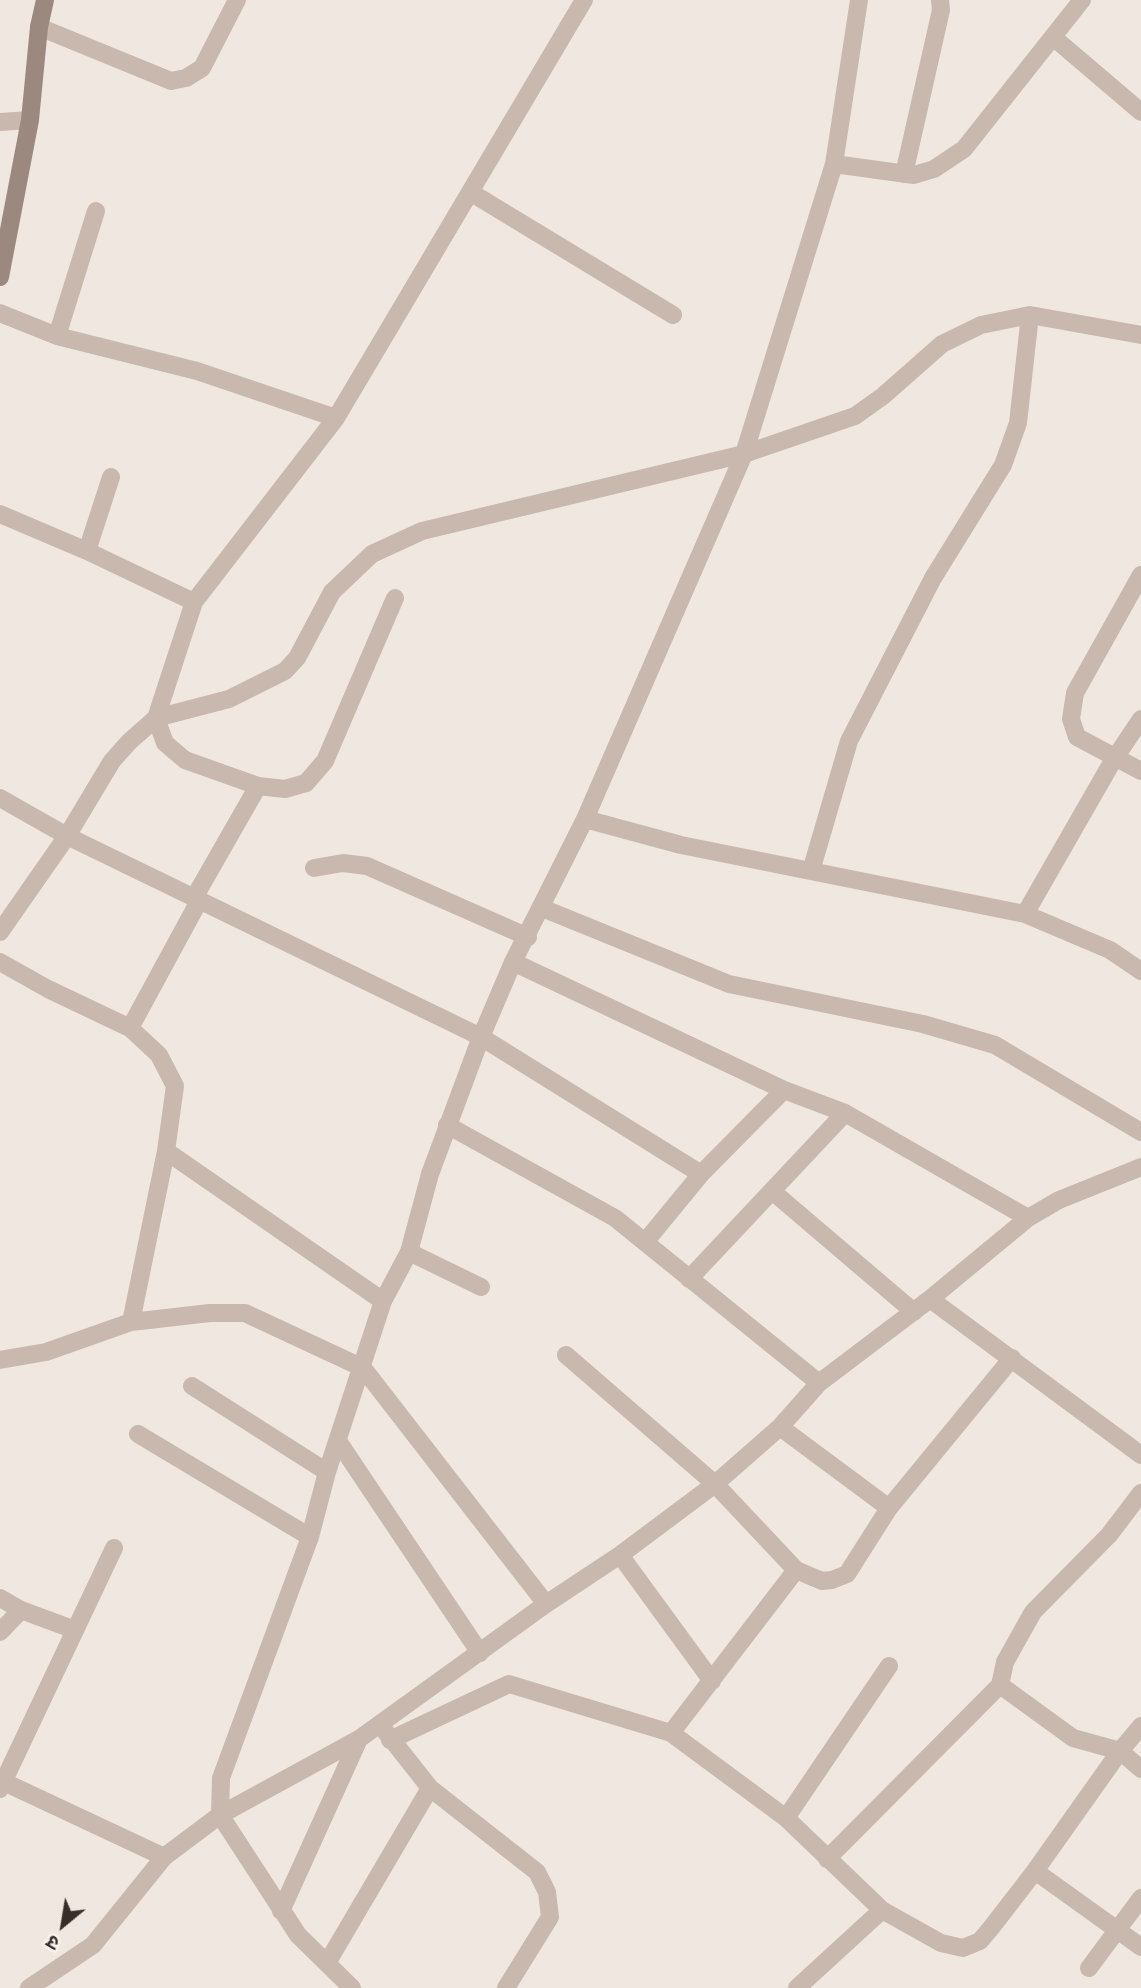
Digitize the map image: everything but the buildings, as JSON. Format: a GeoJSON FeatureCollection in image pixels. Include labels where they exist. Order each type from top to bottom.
{"type":"FeatureCollection","features":[{"type":"Feature","properties":{"kind":"street"},"geometry":{"type":"LineString","coordinates":[[1,265],[30,120],[39,27],[45,0]]}},
{"type":"Feature","properties":{"kind":"street"},"geometry":{"type":"LineString","coordinates":[[39,27],[171,80],[186,78],[202,68],[237,0]]}},
{"type":"Feature","properties":{"kind":"street"},"geometry":{"type":"LineString","coordinates":[[0,932],[67,836],[112,761],[156,718],[194,603],[336,418],[584,0]]}},
{"type":"Feature","properties":{"kind":"street"},"geometry":{"type":"LineString","coordinates":[[352,1988],[298,1935],[220,1815],[221,1778],[310,1537],[327,1472],[383,1301],[409,1252],[429,1174],[481,1037],[513,962],[528,937],[585,819],[744,454],[834,163],[859,0]]}},
{"type":"Feature","properties":{"kind":"street"},"geometry":{"type":"LineString","coordinates":[[904,174],[941,10],[940,0]]}},
{"type":"Feature","properties":{"kind":"street"},"geometry":{"type":"LineString","coordinates":[[834,163],[915,175],[934,169],[964,149],[1082,0]]}},
{"type":"Feature","properties":{"kind":"street"},"geometry":{"type":"LineString","coordinates":[[1053,37],[1141,112]]}},
{"type":"Feature","properties":{"kind":"street"},"geometry":{"type":"LineString","coordinates":[[0,122],[30,120]]}},
{"type":"Feature","properties":{"kind":"street"},"geometry":{"type":"LineString","coordinates":[[470,192],[673,315]]}},
{"type":"Feature","properties":{"kind":"street"},"geometry":{"type":"LineString","coordinates":[[57,335],[96,211]]}},
{"type":"Feature","properties":{"kind":"street"},"geometry":{"type":"LineString","coordinates":[[0,313],[57,335],[197,371],[336,418]]}},
{"type":"Feature","properties":{"kind":"street"},"geometry":{"type":"LineString","coordinates":[[811,871],[849,741],[933,578],[1003,465],[1018,423],[1030,315]]}},
{"type":"Feature","properties":{"kind":"street"},"geometry":{"type":"LineString","coordinates":[[156,718],[229,699],[285,671],[297,658],[332,592],[372,554],[422,531],[744,454],[855,416],[883,396],[942,344],[981,325],[1030,315],[1141,335]]}},
{"type":"Feature","properties":{"kind":"street"},"geometry":{"type":"LineString","coordinates":[[87,551],[111,477]]}},
{"type":"Feature","properties":{"kind":"street"},"geometry":{"type":"LineString","coordinates":[[0,514],[87,551],[194,603]]}},
{"type":"Feature","properties":{"kind":"street"},"geometry":{"type":"LineString","coordinates":[[1141,575],[1075,693],[1071,719],[1077,737],[1141,771]]}},
{"type":"Feature","properties":{"kind":"street"},"geometry":{"type":"LineString","coordinates":[[156,718],[165,743],[185,760],[258,786],[285,789],[306,783],[325,761],[395,598]]}},
{"type":"Feature","properties":{"kind":"street"},"geometry":{"type":"LineString","coordinates":[[1025,914],[1115,758],[1141,719]]}},
{"type":"Feature","properties":{"kind":"street"},"geometry":{"type":"LineString","coordinates":[[130,1028],[258,786]]}},
{"type":"Feature","properties":{"kind":"street"},"geometry":{"type":"LineString","coordinates":[[0,798],[67,836],[481,1037],[701,1174]]}},
{"type":"Feature","properties":{"kind":"street"},"geometry":{"type":"LineString","coordinates":[[585,819],[681,845],[931,893],[1025,914],[1110,950],[1141,971]]}},
{"type":"Feature","properties":{"kind":"street"},"geometry":{"type":"LineString","coordinates":[[314,867],[343,863],[367,866],[528,937]]}},
{"type":"Feature","properties":{"kind":"street"},"geometry":{"type":"LineString","coordinates":[[542,908],[729,984],[923,1024],[995,1045],[1141,1132]]}},
{"type":"Feature","properties":{"kind":"street"},"geometry":{"type":"LineString","coordinates":[[0,962],[48,989],[130,1028],[159,1055],[175,1086],[166,1151],[131,1322]]}},
{"type":"Feature","properties":{"kind":"street"},"geometry":{"type":"LineString","coordinates":[[513,962],[785,1090],[845,1113],[1028,1218]]}},
{"type":"Feature","properties":{"kind":"street"},"geometry":{"type":"LineString","coordinates":[[645,1242],[701,1174],[785,1090]]}},
{"type":"Feature","properties":{"kind":"street"},"geometry":{"type":"LineString","coordinates":[[689,1279],[845,1113]]}},
{"type":"Feature","properties":{"kind":"street"},"geometry":{"type":"LineString","coordinates":[[447,1125],[615,1218],[819,1383]]}},
{"type":"Feature","properties":{"kind":"street"},"geometry":{"type":"LineString","coordinates":[[166,1151],[383,1301]]}},
{"type":"Feature","properties":{"kind":"street"},"geometry":{"type":"LineString","coordinates":[[30,1988],[93,1945],[164,1857],[220,1815],[359,1739],[546,1604],[620,1555],[715,1483],[780,1427],[819,1383],[914,1312],[1028,1218],[1059,1200],[1141,1167]]}},
{"type":"Feature","properties":{"kind":"street"},"geometry":{"type":"LineString","coordinates":[[772,1191],[914,1312]]}},
{"type":"Feature","properties":{"kind":"street"},"geometry":{"type":"LineString","coordinates":[[409,1252],[481,1287]]}},
{"type":"Feature","properties":{"kind":"street"},"geometry":{"type":"LineString","coordinates":[[930,1299],[1141,1455]]}},
{"type":"Feature","properties":{"kind":"street"},"geometry":{"type":"LineString","coordinates":[[0,1360],[46,1352],[131,1322],[210,1313],[245,1313],[363,1368],[546,1604]]}},
{"type":"Feature","properties":{"kind":"street"},"geometry":{"type":"LineString","coordinates":[[566,1355],[715,1483],[796,1570],[822,1581],[846,1574],[889,1508],[1012,1358]]}},
{"type":"Feature","properties":{"kind":"street"},"geometry":{"type":"LineString","coordinates":[[192,1386],[327,1472]]}},
{"type":"Feature","properties":{"kind":"street"},"geometry":{"type":"LineString","coordinates":[[780,1427],[889,1508]]}},
{"type":"Feature","properties":{"kind":"street"},"geometry":{"type":"LineString","coordinates":[[138,1434],[310,1537]]}},
{"type":"Feature","properties":{"kind":"street"},"geometry":{"type":"LineString","coordinates":[[338,1441],[480,1653]]}},
{"type":"Feature","properties":{"kind":"street"},"geometry":{"type":"LineString","coordinates":[[827,1860],[1000,1685],[1005,1662],[1033,1612],[1109,1535],[1141,1493]]}},
{"type":"Feature","properties":{"kind":"street"},"geometry":{"type":"LineString","coordinates":[[114,1548],[2,1786],[164,1857]]}},
{"type":"Feature","properties":{"kind":"street"},"geometry":{"type":"LineString","coordinates":[[620,1555],[712,1681]]}},
{"type":"Feature","properties":{"kind":"street"},"geometry":{"type":"LineString","coordinates":[[671,1733],[796,1570]]}},
{"type":"Feature","properties":{"kind":"street"},"geometry":{"type":"LineString","coordinates":[[0,1598],[21,1610],[75,1630]]}},
{"type":"Feature","properties":{"kind":"street"},"geometry":{"type":"LineString","coordinates":[[0,1632],[21,1610]]}},
{"type":"Feature","properties":{"kind":"street"},"geometry":{"type":"LineString","coordinates":[[786,1818],[889,1666]]}},
{"type":"Feature","properties":{"kind":"street"},"geometry":{"type":"LineString","coordinates":[[390,1740],[509,1684],[671,1733],[786,1818],[882,1910],[941,1943],[963,1948],[979,1941],[985,1935],[1035,1871],[1119,1751],[1141,1726]]}},
{"type":"Feature","properties":{"kind":"street"},"geometry":{"type":"LineString","coordinates":[[1000,1685],[1073,1738],[1119,1751],[1141,1769]]}},
{"type":"Feature","properties":{"kind":"street"},"geometry":{"type":"LineString","coordinates":[[380,1722],[390,1740],[430,1788],[537,1872],[547,1892],[550,1917],[506,1988]]}},
{"type":"Feature","properties":{"kind":"street"},"geometry":{"type":"LineString","coordinates":[[281,1911],[359,1739]]}},
{"type":"Feature","properties":{"kind":"street"},"geometry":{"type":"LineString","coordinates":[[327,1963],[430,1788]]}},
{"type":"Feature","properties":{"kind":"street"},"geometry":{"type":"LineString","coordinates":[[1035,1871],[1141,1947]]}},
{"type":"Feature","properties":{"kind":"street"},"geometry":{"type":"LineString","coordinates":[[1089,1968],[1141,1898]]}},
{"type":"Feature","properties":{"kind":"street"},"geometry":{"type":"LineString","coordinates":[[797,1988],[882,1910]]}}]}
